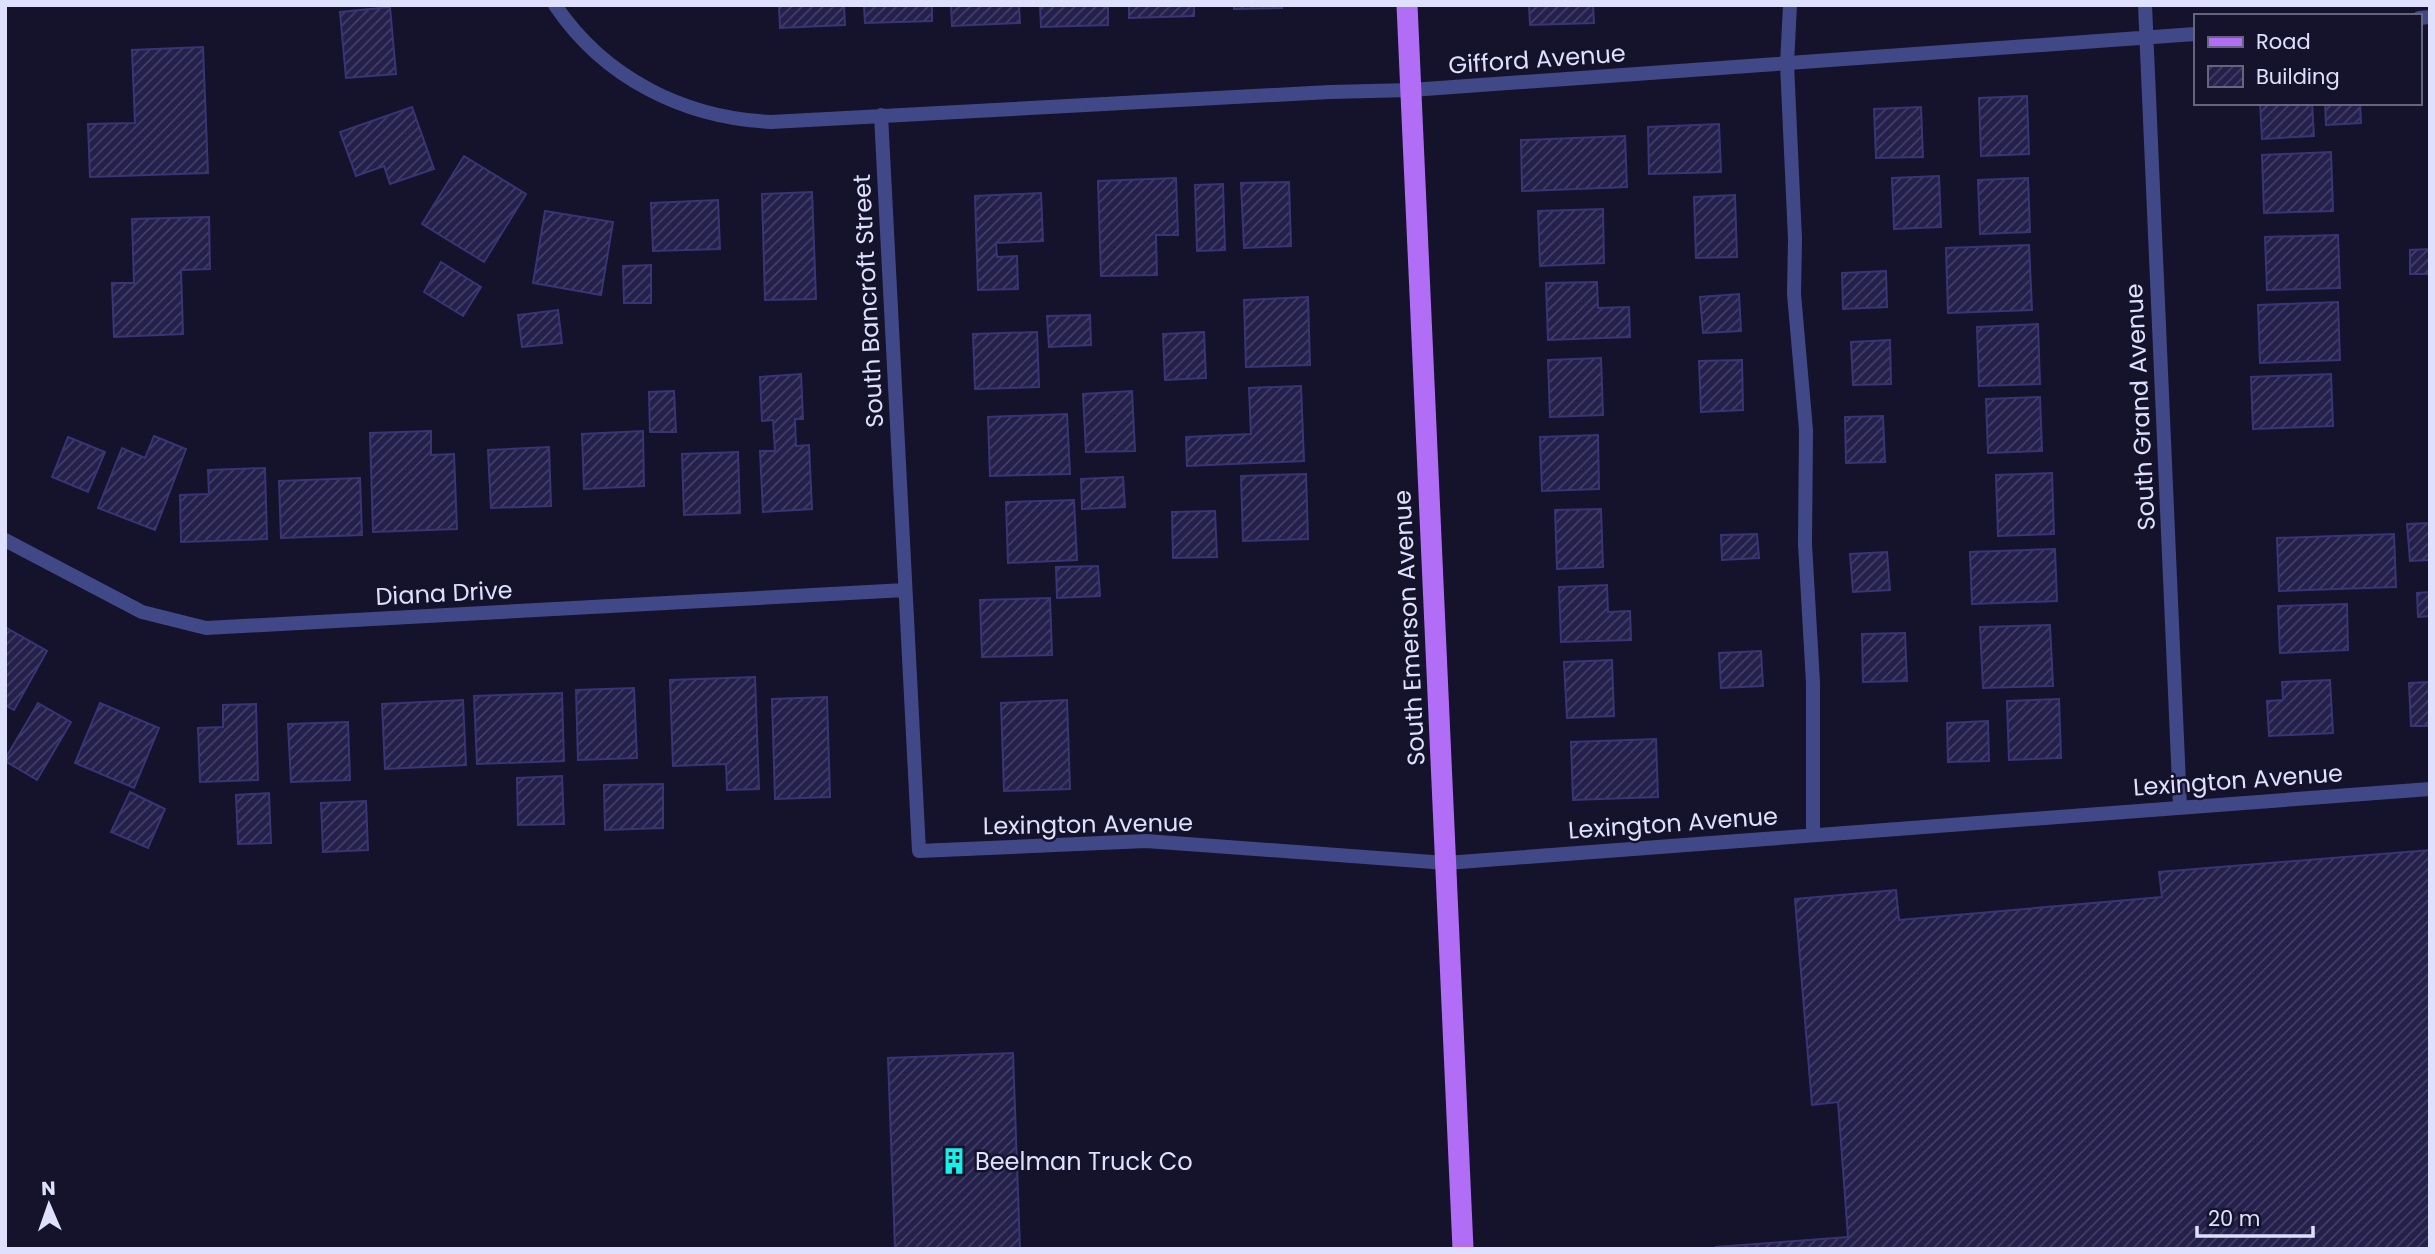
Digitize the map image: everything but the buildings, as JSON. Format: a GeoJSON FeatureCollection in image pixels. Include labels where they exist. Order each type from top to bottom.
{"type":"FeatureCollection","features":[{"type":"Feature","properties":{"kind":"main road","name":"South Emerson Avenue"},"geometry":{"type":"LineString","coordinates":[[1407,5],[1463,1249]]}},
{"type":"Feature","properties":{"kind":"street"},"geometry":{"type":"LineString","coordinates":[[555,5],[586,43],[619,71],[653,93],[703,112],[739,120],[771,122],[881,115]]}},
{"type":"Feature","properties":{"kind":"street"},"geometry":{"type":"LineString","coordinates":[[1790,5],[1787,64],[1795,239],[1794,294],[1807,430],[1805,544],[1813,683],[1813,835]]}},
{"type":"Feature","properties":{"kind":"street","name":"South Grand Avenue"},"geometry":{"type":"LineString","coordinates":[[2145,5],[2180,807]]}},
{"type":"Feature","properties":{"kind":"street","name":"Gifford Avenue"},"geometry":{"type":"LineString","coordinates":[[881,115],[1411,90],[2194,34]]}},
{"type":"Feature","properties":{"kind":"street","name":"South Bancroft Street"},"geometry":{"type":"LineString","coordinates":[[881,115],[919,851]]}},
{"type":"Feature","properties":{"kind":"street","name":"Diana Drive"},"geometry":{"type":"LineString","coordinates":[[5,540],[142,612],[206,628],[905,590]]}},
{"type":"Feature","properties":{"kind":"street","name":"Lexington Avenue"},"geometry":{"type":"LineString","coordinates":[[919,851],[1146,841],[1446,863],[2430,789]]}},
{"type":"Feature","properties":{"kind":"place","name":"Beelman Truck Co"},"geometry":{"type":"Point","coordinates":[954,1161]}}]}
